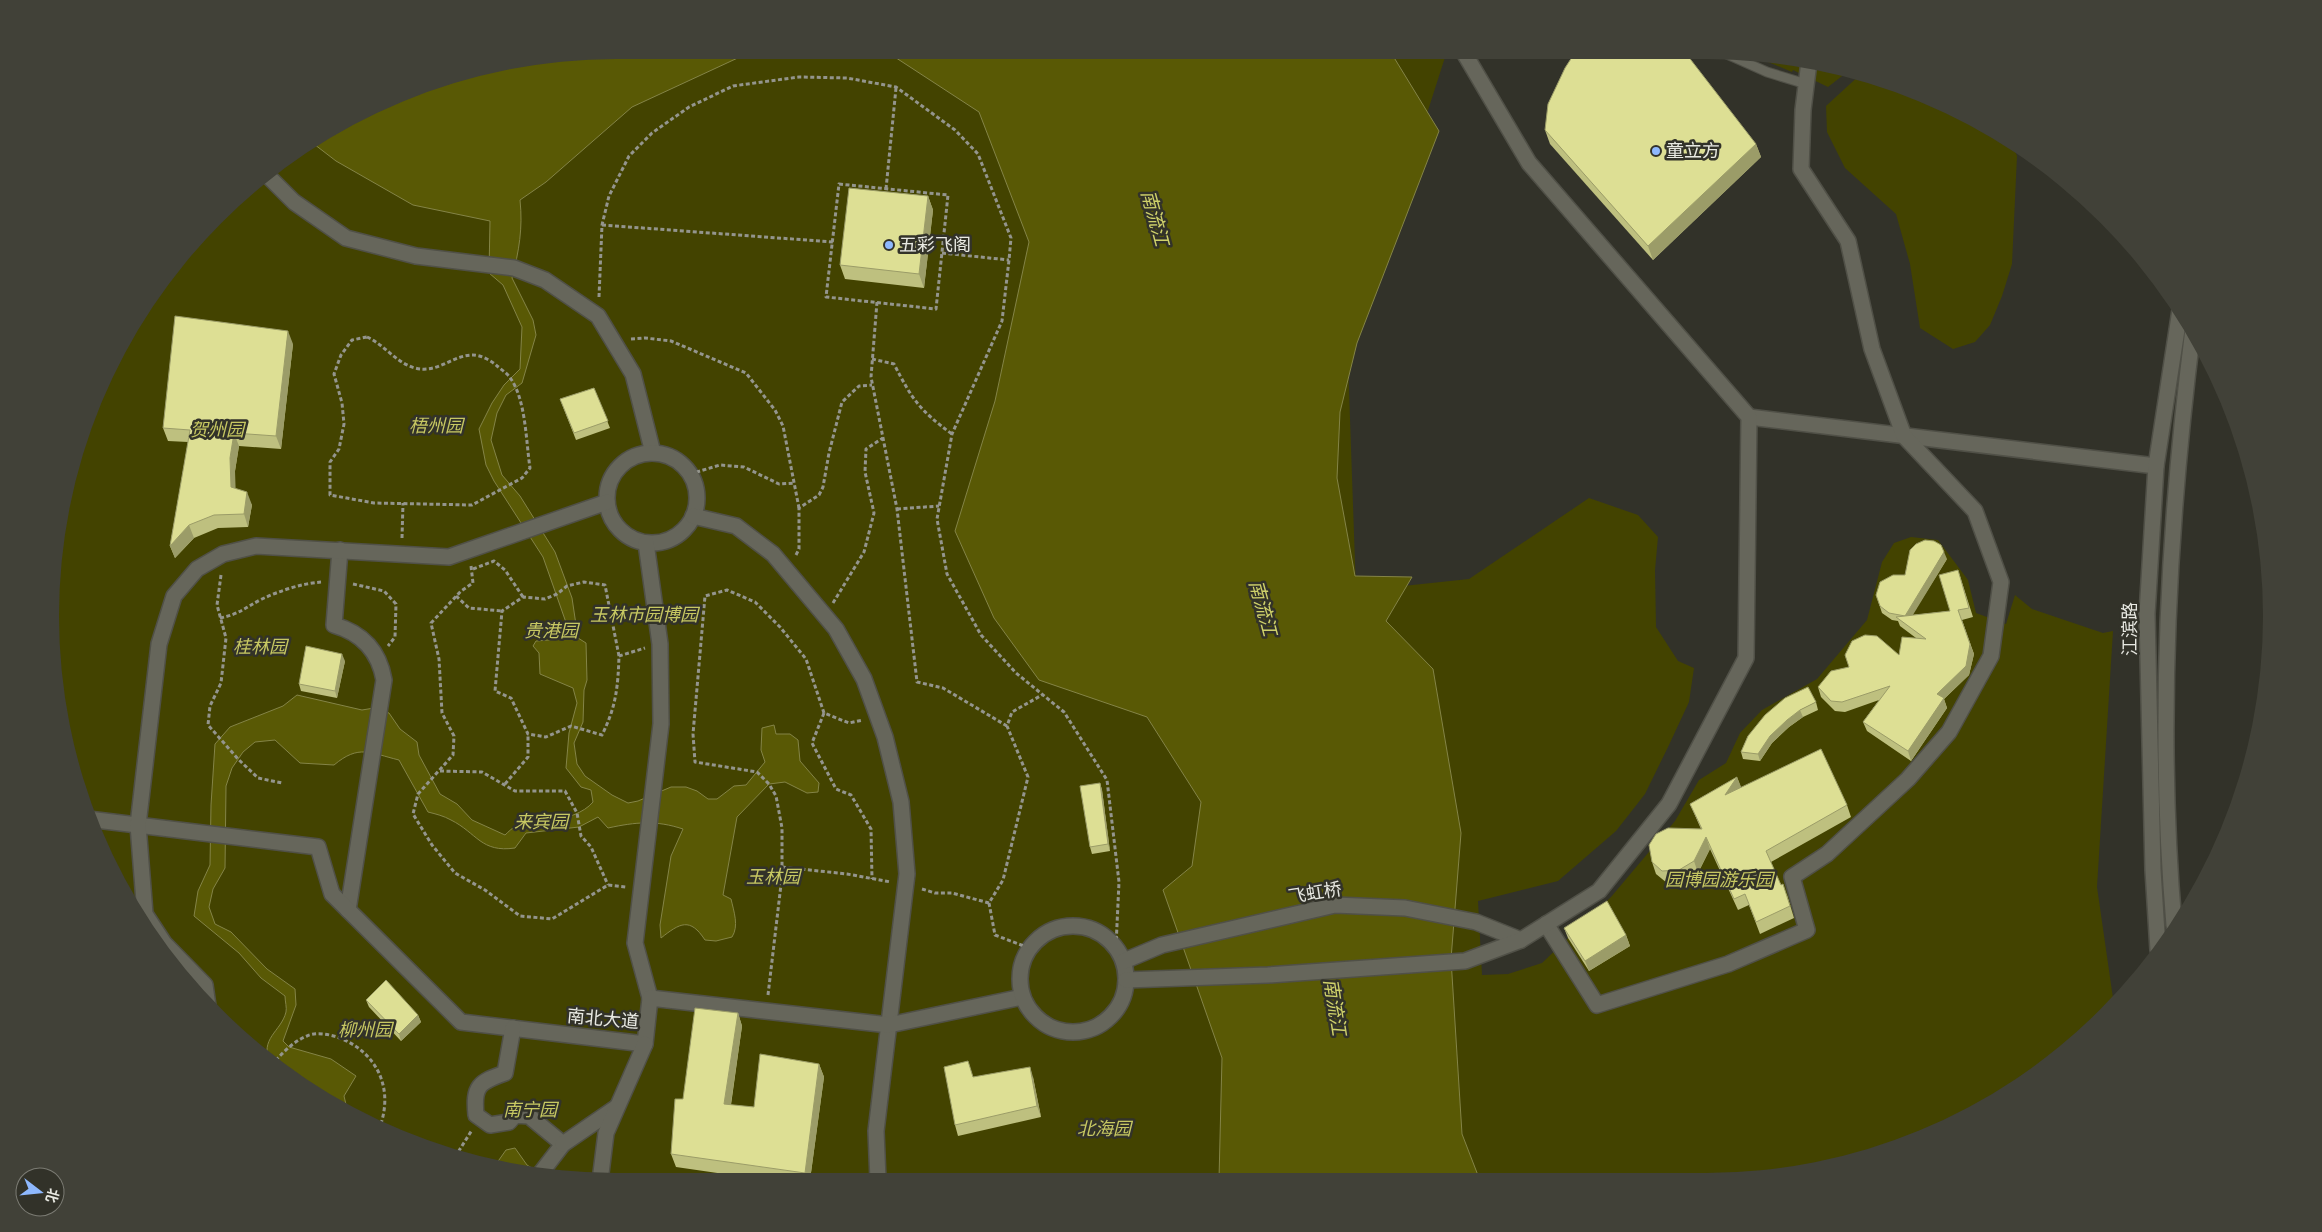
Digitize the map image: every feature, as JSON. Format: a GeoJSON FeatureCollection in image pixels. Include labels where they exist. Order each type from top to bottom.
{"type":"FeatureCollection","features":[{"type":"Feature","properties":{"kind":"street"},"geometry":{"type":"LineString","coordinates":[[1126,980],[1268,975],[1465,961],[1521,940],[1599,891],[1669,804],[1746,658],[1748,417],[1529,163],[1468,59]]}},
{"type":"Feature","properties":{"kind":"street"},"geometry":{"type":"LineString","coordinates":[[1546,924],[1597,1005],[1728,964],[1807,930],[1792,877],[1827,854],[1908,779],[1949,732],[1991,656],[2001,582],[1975,511],[1904,436],[1872,349],[1848,241],[1801,169],[1803,110],[1808,68]]}},
{"type":"Feature","properties":{"kind":"street"},"geometry":{"type":"LineString","coordinates":[[271,179],[294,202],[346,238],[416,256],[514,268],[545,280],[598,316],[633,374],[653,453]]}},
{"type":"Feature","properties":{"kind":"street","name":"江滨路"},"geometry":{"type":"LineString","coordinates":[[2157,942],[2153,870],[2147,614],[2156,466],[2178,321]]}},
{"type":"Feature","properties":{"kind":"street"},"geometry":{"type":"LineString","coordinates":[[2174,919],[2166,735],[2171,547],[2184,398],[2191,342]]}},
{"type":"Feature","properties":{"kind":"street"},"geometry":{"type":"LineString","coordinates":[[1748,417],[2156,466]]}},
{"type":"Feature","properties":{"kind":"street"},"geometry":{"type":"LineString","coordinates":[[653,453],[674,459],[690,474],[696,488],[693,516],[685,528],[674,537],[660,543],[646,543],[631,539],[619,530],[610,517],[607,502],[608,487],[614,473],[624,462],[638,455],[653,453]]}},
{"type":"Feature","properties":{"kind":"street"},"geometry":{"type":"LineString","coordinates":[[145,914],[138,825],[159,644],[174,596],[197,569],[223,554],[256,546],[449,557],[607,502]]}},
{"type":"Feature","properties":{"kind":"street"},"geometry":{"type":"LineString","coordinates":[[693,516],[736,526],[773,554],[836,628],[864,679],[902,802],[907,874],[876,1131],[878,1173]]}},
{"type":"Feature","properties":{"kind":"street"},"geometry":{"type":"LineString","coordinates":[[646,543],[660,644],[661,724],[635,943],[650,998]]}},
{"type":"Feature","properties":{"kind":"street"},"geometry":{"type":"LineString","coordinates":[[340,550],[334,625],[349,629],[368,643],[381,662],[384,680],[374,754],[348,910]]}},
{"type":"Feature","properties":{"kind":"street"},"geometry":{"type":"LineString","coordinates":[[98,820],[138,825]]}},
{"type":"Feature","properties":{"kind":"street","name":"南北大道"},"geometry":{"type":"LineString","coordinates":[[138,825],[318,847],[332,894],[461,1022],[645,1044],[650,998],[888,1025],[1022,997]]}},
{"type":"Feature","properties":{"kind":"street","name":"飞虹桥"},"geometry":{"type":"LineString","coordinates":[[1124,961],[1162,945],[1335,905],[1405,908],[1476,922],[1521,940]]}},
{"type":"Feature","properties":{"kind":"street"},"geometry":{"type":"LineString","coordinates":[[1072,925],[1089,927],[1104,934],[1116,946],[1124,961],[1126,980],[1123,998],[1113,1014],[1099,1026],[1082,1032],[1063,1032],[1046,1025],[1032,1013],[1022,997],[1019,980],[1021,964],[1029,948],[1040,936],[1055,928],[1072,925]]}},
{"type":"Feature","properties":{"kind":"street"},"geometry":{"type":"LineString","coordinates":[[169,949],[205,986],[206,993]]}},
{"type":"Feature","properties":{"kind":"street"},"geometry":{"type":"LineString","coordinates":[[513,1028],[505,1073],[484,1080],[474,1097],[476,1115],[490,1125],[509,1122],[515,1115],[529,1116],[563,1144]]}},
{"type":"Feature","properties":{"kind":"street"},"geometry":{"type":"LineString","coordinates":[[601,1173],[606,1133],[645,1044]]}},
{"type":"Feature","properties":{"kind":"street"},"geometry":{"type":"LineString","coordinates":[[544,1168],[563,1144],[617,1107]]}},
{"type":"Feature","properties":{"kind":"lane"},"geometry":{"type":"LineString","coordinates":[[1740,60],[1767,72],[1806,84]]}},
{"type":"Feature","properties":{"kind":"path"},"geometry":{"type":"LineString","coordinates":[[598,316],[602,226],[610,196],[629,156],[652,133],[689,107],[733,86],[799,77],[847,78],[896,87],[955,130],[978,154],[1011,238],[1009,260],[1002,320],[952,434],[937,519],[947,574],[981,635],[1016,673],[1064,712],[1107,780],[1118,882],[1116,946]]}},
{"type":"Feature","properties":{"kind":"path"},"geometry":{"type":"LineString","coordinates":[[886,189],[896,87]]}},
{"type":"Feature","properties":{"kind":"path"},"geometry":{"type":"LineString","coordinates":[[839,184],[886,189],[948,196],[936,309],[826,297],[839,184]]}},
{"type":"Feature","properties":{"kind":"path"},"geometry":{"type":"LineString","coordinates":[[602,226],[833,242]]}},
{"type":"Feature","properties":{"kind":"path"},"geometry":{"type":"LineString","coordinates":[[942,253],[1009,260]]}},
{"type":"Feature","properties":{"kind":"path"},"geometry":{"type":"LineString","coordinates":[[877,302],[872,359],[872,385],[897,509],[917,682],[943,688],[1007,726],[1028,777],[1003,880],[989,903],[995,935],[1029,948]]}},
{"type":"Feature","properties":{"kind":"path"},"geometry":{"type":"LineString","coordinates":[[367,337],[378,342],[398,360],[415,368],[434,369],[451,361],[474,355],[492,361],[511,378],[520,398],[530,468],[522,478],[472,505],[403,503],[374,503],[330,495],[330,462],[339,449],[344,424],[342,403],[334,374],[341,355],[352,340],[367,337]]}},
{"type":"Feature","properties":{"kind":"path"},"geometry":{"type":"LineString","coordinates":[[613,341],[645,338],[671,341],[746,373],[775,410],[783,426],[799,508],[799,550],[787,570]]}},
{"type":"Feature","properties":{"kind":"path"},"geometry":{"type":"LineString","coordinates":[[872,359],[894,364],[909,395],[927,416],[952,434]]}},
{"type":"Feature","properties":{"kind":"path"},"geometry":{"type":"LineString","coordinates":[[799,508],[819,495],[823,487],[829,453],[842,402],[859,386],[872,385]]}},
{"type":"Feature","properties":{"kind":"path"},"geometry":{"type":"LineString","coordinates":[[826,617],[844,583],[864,552],[874,513],[864,472],[866,449],[882,438]]}},
{"type":"Feature","properties":{"kind":"path"},"geometry":{"type":"LineString","coordinates":[[690,474],[720,465],[744,467],[779,484],[795,482]]}},
{"type":"Feature","properties":{"kind":"path"},"geometry":{"type":"LineString","coordinates":[[401,554],[403,503]]}},
{"type":"Feature","properties":{"kind":"path"},"geometry":{"type":"LineString","coordinates":[[897,509],[939,506]]}},
{"type":"Feature","properties":{"kind":"path"},"geometry":{"type":"LineString","coordinates":[[466,551],[473,569],[473,583],[456,596],[430,623],[439,659],[442,713],[454,736],[453,755],[418,794],[413,814],[432,845],[455,873],[485,890],[520,916],[552,919],[608,885],[642,888]]}},
{"type":"Feature","properties":{"kind":"path"},"geometry":{"type":"LineString","coordinates":[[223,554],[217,605],[226,638],[221,683],[210,706],[208,725],[238,760],[258,778],[282,783]]}},
{"type":"Feature","properties":{"kind":"path"},"geometry":{"type":"LineString","coordinates":[[473,569],[494,562],[505,570],[523,596]]}},
{"type":"Feature","properties":{"kind":"path"},"geometry":{"type":"LineString","coordinates":[[456,596],[469,608],[502,611],[523,596],[545,599],[557,594],[567,586],[584,582],[606,585],[619,656],[617,695],[612,716],[602,735],[571,726],[546,737],[528,734]]}},
{"type":"Feature","properties":{"kind":"path"},"geometry":{"type":"LineString","coordinates":[[766,1011],[782,867],[782,828],[776,796],[769,784],[757,772],[695,762],[693,734],[705,596],[727,590],[755,602],[806,659],[824,713],[812,743],[836,789],[851,795],[871,829],[872,878]]}},
{"type":"Feature","properties":{"kind":"path"},"geometry":{"type":"LineString","coordinates":[[502,611],[495,692],[511,698],[528,734],[528,757],[505,784]]}},
{"type":"Feature","properties":{"kind":"path"},"geometry":{"type":"LineString","coordinates":[[619,656],[660,644]]}},
{"type":"Feature","properties":{"kind":"path"},"geometry":{"type":"LineString","coordinates":[[1007,726],[1012,712],[1042,695]]}},
{"type":"Feature","properties":{"kind":"path"},"geometry":{"type":"LineString","coordinates":[[824,713],[849,723],[877,716]]}},
{"type":"Feature","properties":{"kind":"path"},"geometry":{"type":"LineString","coordinates":[[439,771],[482,772],[515,790],[565,791],[577,813],[581,836],[591,847],[608,885]]}},
{"type":"Feature","properties":{"kind":"path"},"geometry":{"type":"LineString","coordinates":[[782,867],[872,878],[935,893],[952,893],[989,903]]}},
{"type":"Feature","properties":{"kind":"path"},"geometry":{"type":"LineString","coordinates":[[278,1058],[289,1047],[308,1035],[330,1035],[358,1048],[371,1058],[381,1076],[385,1115],[382,1122]]}},
{"type":"Feature","properties":{"kind":"path"},"geometry":{"type":"LineString","coordinates":[[459,1150],[470,1134],[476,1115]]}},
{"type":"Feature","properties":{"kind":"green space","name":"玉林市园博园"},"geometry":{"type":"Polygon","coordinates":[[[1444,59],[1415,151],[1347,332],[1356,591],[1469,579],[1589,498],[1638,515],[1658,537],[1655,570],[1656,627],[1678,661],[1694,668],[1689,702],[1669,745],[1645,794],[1616,831],[1558,881],[1478,901],[1482,975],[1508,974],[1542,963],[1611,897],[1675,821],[1699,780],[1726,763],[1740,733],[1762,710],[1817,679],[1867,620],[1882,562],[1894,543],[1911,537],[1938,540],[1968,580],[1976,613],[2006,624],[2015,595],[2032,609],[2103,633],[2113,631],[2097,887],[2113,996],[2100,1010],[2045,1058],[1985,1099],[1919,1131],[1885,1144],[1815,1163],[1742,1172],[1706,1173],[616,1173],[580,1172],[507,1163],[437,1144],[403,1131],[337,1099],[306,1079],[249,1035],[222,1010],[174,955],[153,926],[133,895],[101,829],[88,795],[69,725],[60,652],[59,616],[60,580],[69,507],[88,437],[116,370],[133,337],[153,306],[197,249],[249,197],[306,153],[337,133],[370,116],[437,88],[507,69],[580,60],[1444,59]]]}},
{"type":"Feature","properties":{"kind":"green space"},"geometry":{"type":"Polygon","coordinates":[[[1771,63],[1815,69],[1842,76],[1828,87],[1793,70],[1792,72],[1771,63]]]}},
{"type":"Feature","properties":{"kind":"green space"},"geometry":{"type":"Polygon","coordinates":[[[1855,79],[1885,88],[1952,116],[1985,133],[2016,153],[2012,264],[1990,325],[1975,342],[1953,349],[1920,328],[1910,264],[1896,214],[1845,168],[1827,132],[1826,106],[1855,79]]]}},
{"type":"Feature","properties":{"kind":"water"},"geometry":{"type":"Polygon","coordinates":[[[736,59],[632,107],[546,182],[520,200],[520,239],[512,278],[533,320],[536,335],[522,383],[506,395],[497,413],[491,440],[502,475],[520,496],[555,552],[572,598],[578,638],[586,643],[587,680],[584,690],[583,722],[574,743],[577,764],[585,776],[612,795],[628,803],[638,801],[671,787],[686,787],[697,791],[708,799],[717,799],[734,786],[746,785],[765,762],[761,750],[762,728],[774,725],[776,734],[790,734],[798,740],[800,761],[819,783],[818,792],[807,793],[785,782],[769,784],[737,817],[723,895],[731,899],[736,924],[732,937],[716,941],[705,940],[694,928],[684,925],[679,926],[661,938],[660,925],[671,856],[683,829],[655,823],[628,824],[608,828],[598,817],[579,827],[526,833],[515,848],[494,848],[480,841],[451,820],[428,812],[399,760],[372,753],[358,752],[343,758],[334,765],[300,763],[275,740],[255,742],[243,752],[232,768],[226,786],[225,868],[213,889],[209,907],[215,924],[231,932],[267,969],[295,989],[296,1005],[283,1041],[289,1047],[331,1059],[356,1076],[344,1096],[346,1104],[306,1079],[267,1050],[269,1041],[286,1012],[285,996],[261,978],[239,953],[194,916],[198,891],[210,865],[215,744],[230,727],[283,706],[297,695],[362,710],[374,708],[389,713],[400,729],[417,742],[419,755],[440,794],[457,804],[472,820],[505,835],[524,821],[536,818],[551,820],[568,817],[585,809],[593,802],[591,790],[581,787],[566,768],[569,733],[577,703],[573,688],[540,674],[539,653],[533,646],[536,641],[561,639],[569,631],[543,557],[494,481],[486,465],[479,429],[492,403],[504,385],[520,369],[522,327],[503,285],[489,273],[490,221],[413,205],[336,161],[317,146],[337,133],[403,101],[437,88],[507,69],[580,60],[736,59]]]}},
{"type":"Feature","properties":{"kind":"water","name":"南流江"},"geometry":{"type":"Polygon","coordinates":[[[898,59],[1395,59],[1439,131],[1357,343],[1340,412],[1337,478],[1355,576],[1412,577],[1386,621],[1433,669],[1461,833],[1451,959],[1462,1134],[1477,1173],[1219,1173],[1222,1058],[1163,890],[1192,866],[1201,802],[1147,717],[1039,680],[994,618],[955,531],[995,401],[1029,242],[979,112],[898,59]]]}},
{"type":"Feature","properties":{"kind":"water"},"geometry":{"type":"Polygon","coordinates":[[[515,1148],[529,1166],[498,1161],[506,1150],[515,1148]]]}},
{"type":"Feature","properties":{"kind":"building","name":"童立方"},"geometry":{"type":"Polygon","coordinates":[[[1571,59],[1690,59],[1756,144],[1648,246],[1545,130],[1548,104],[1571,59]]]}},
{"type":"Feature","properties":{"kind":"building","name":"五彩飞阁"},"geometry":{"type":"Polygon","coordinates":[[[849,188],[928,196],[919,274],[840,265],[849,188]]]}},
{"type":"Feature","properties":{"kind":"building"},"geometry":{"type":"Polygon","coordinates":[[[175,316],[288,331],[276,436],[234,433],[230,458],[231,487],[247,492],[244,514],[214,515],[189,525],[170,546],[190,430],[163,428],[175,316]]]}},
{"type":"Feature","properties":{"kind":"building"},"geometry":{"type":"Polygon","coordinates":[[[594,388],[608,421],[574,433],[560,399],[594,388]]]}},
{"type":"Feature","properties":{"kind":"building"},"geometry":{"type":"Polygon","coordinates":[[[1925,540],[1934,541],[1941,545],[1944,552],[1905,616],[1889,613],[1880,606],[1876,595],[1880,582],[1893,575],[1905,575],[1910,550],[1916,544],[1925,540]]]}},
{"type":"Feature","properties":{"kind":"building"},"geometry":{"type":"Polygon","coordinates":[[[1958,570],[1969,608],[1958,610],[1970,644],[1966,666],[1937,694],[1944,698],[1908,751],[1863,722],[1890,686],[1842,702],[1831,701],[1818,687],[1831,671],[1849,667],[1845,655],[1852,641],[1865,635],[1877,636],[1899,655],[1902,637],[1926,639],[1896,617],[1950,611],[1939,575],[1958,570]]]}},
{"type":"Feature","properties":{"kind":"building"},"geometry":{"type":"Polygon","coordinates":[[[306,646],[342,654],[335,691],[299,684],[306,646]]]}},
{"type":"Feature","properties":{"kind":"building"},"geometry":{"type":"Polygon","coordinates":[[[1808,687],[1816,702],[1800,710],[1787,720],[1770,736],[1758,754],[1741,752],[1748,736],[1765,715],[1785,698],[1808,687]]]}},
{"type":"Feature","properties":{"kind":"building"},"geometry":{"type":"Polygon","coordinates":[[[1821,749],[1847,805],[1766,851],[1781,885],[1783,884],[1790,906],[1756,922],[1745,894],[1734,899],[1706,837],[1694,861],[1679,870],[1662,871],[1652,862],[1649,845],[1656,834],[1668,828],[1702,829],[1690,804],[1737,777],[1725,795],[1821,749]]]}},
{"type":"Feature","properties":{"kind":"building"},"geometry":{"type":"Polygon","coordinates":[[[1100,783],[1108,844],[1090,847],[1080,786],[1100,783]]]}},
{"type":"Feature","properties":{"kind":"building"},"geometry":{"type":"Polygon","coordinates":[[[1607,901],[1626,935],[1585,961],[1564,928],[1607,901]]]}},
{"type":"Feature","properties":{"kind":"building"},"geometry":{"type":"Polygon","coordinates":[[[386,980],[418,1015],[399,1034],[366,1000],[386,980]]]}},
{"type":"Feature","properties":{"kind":"building"},"geometry":{"type":"Polygon","coordinates":[[[695,1008],[738,1013],[724,1104],[754,1107],[760,1054],[819,1064],[805,1173],[671,1154],[675,1099],[683,1099],[695,1008]]]}},
{"type":"Feature","properties":{"kind":"building"},"geometry":{"type":"Polygon","coordinates":[[[968,1061],[973,1077],[1030,1067],[1037,1106],[955,1125],[944,1067],[968,1061]]]}},
{"type":"Feature","properties":{"kind":"place","name":"童立方"},"geometry":{"type":"Point","coordinates":[1656,151]}},
{"type":"Feature","properties":{"kind":"place","name":"五彩飞阁"},"geometry":{"type":"Point","coordinates":[889,245]}},
{"type":"Feature","properties":{"kind":"park label","name":"梧州园"},"geometry":{"type":"Point","coordinates":[436,426]}},
{"type":"Feature","properties":{"kind":"park label","name":"贺州园"},"geometry":{"type":"Point","coordinates":[217,430]}},
{"type":"Feature","properties":{"kind":"park label","name":"贵港园"},"geometry":{"type":"Point","coordinates":[551,631]}},
{"type":"Feature","properties":{"kind":"park label","name":"桂林园"},"geometry":{"type":"Point","coordinates":[260,647]}},
{"type":"Feature","properties":{"kind":"park label","name":"来宾园"},"geometry":{"type":"Point","coordinates":[541,822]}},
{"type":"Feature","properties":{"kind":"park label","name":"玉林园"},"geometry":{"type":"Point","coordinates":[773,877]}},
{"type":"Feature","properties":{"kind":"park label","name":"园博园游乐园"},"geometry":{"type":"Point","coordinates":[1719,880]}},
{"type":"Feature","properties":{"kind":"park label","name":"柳州园"},"geometry":{"type":"Point","coordinates":[365,1030]}},
{"type":"Feature","properties":{"kind":"park label","name":"南宁园"},"geometry":{"type":"Point","coordinates":[530,1110]}},
{"type":"Feature","properties":{"kind":"park label","name":"北海园"},"geometry":{"type":"Point","coordinates":[1104,1129]}}]}
